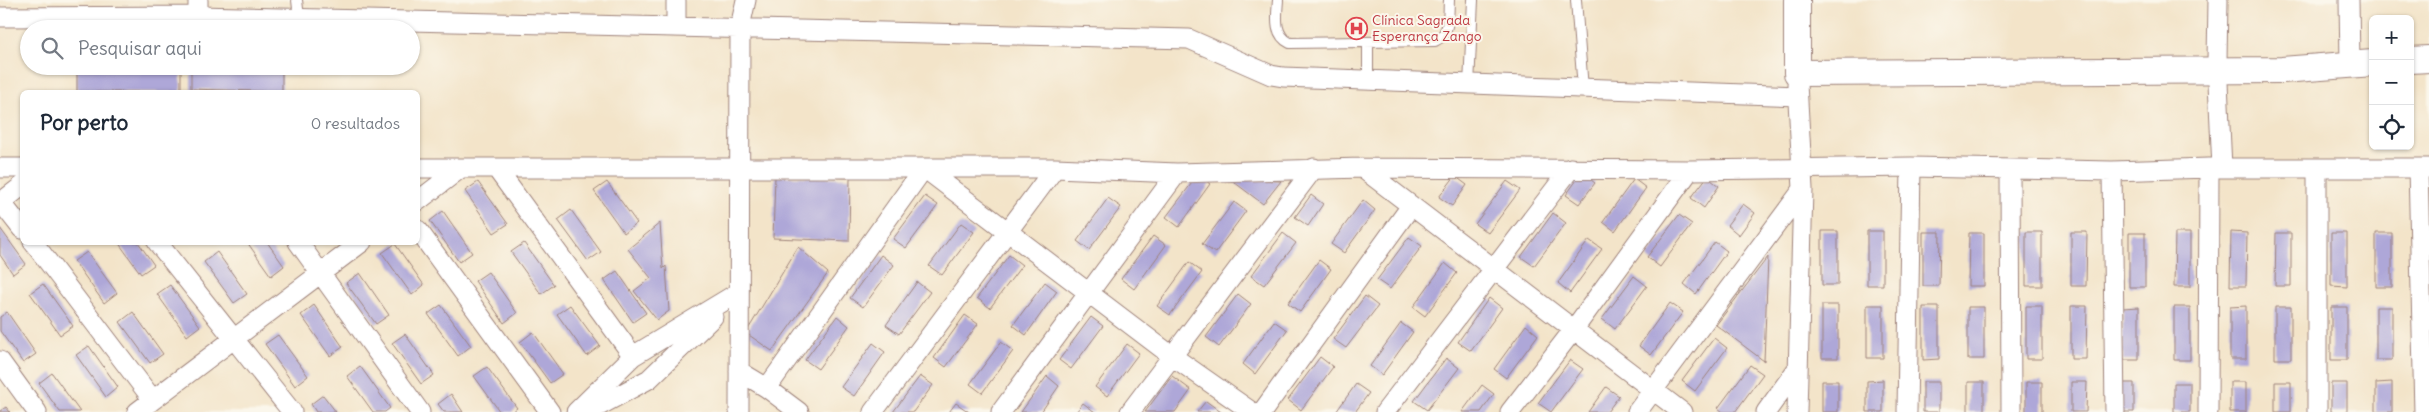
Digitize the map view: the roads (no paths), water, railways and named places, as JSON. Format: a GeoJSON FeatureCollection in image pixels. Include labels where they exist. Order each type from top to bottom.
{"type":"FeatureCollection","features":[{"type":"Feature","properties":{"kind":"street"},"geometry":{"type":"LineString","coordinates":[[676,0],[676,26]]}},
{"type":"Feature","properties":{"kind":"street"},"geometry":{"type":"LineString","coordinates":[[738,412],[740,27],[746,0]]}},
{"type":"Feature","properties":{"kind":"street"},"geometry":{"type":"LineString","coordinates":[[1797,0],[1797,85],[1800,169],[1803,190],[1797,412]]}},
{"type":"Feature","properties":{"kind":"street"},"geometry":{"type":"LineString","coordinates":[[2208,412],[2218,71],[2218,0]]}},
{"type":"Feature","properties":{"kind":"street"},"geometry":{"type":"LineString","coordinates":[[0,17],[198,8],[298,9],[676,26],[1189,39],[1271,75],[1368,82],[1583,89],[1797,85],[2282,70],[2361,64],[2349,0]]}},
{"type":"Feature","properties":{"kind":"street"},"geometry":{"type":"LineString","coordinates":[[2414,60],[2429,59]]}},
{"type":"Feature","properties":{"kind":"street"},"geometry":{"type":"LineString","coordinates":[[1907,412],[1912,167]]}},
{"type":"Feature","properties":{"kind":"street"},"geometry":{"type":"LineString","coordinates":[[420,168],[1055,168],[1177,173],[1314,168],[1690,170],[1912,167],[2112,171],[2215,168],[2424,168],[2424,412]]}},
{"type":"Feature","properties":{"kind":"street"},"geometry":{"type":"LineString","coordinates":[[0,168],[20,168]]}},
{"type":"Feature","properties":{"kind":"street"},"geometry":{"type":"LineString","coordinates":[[420,199],[461,168]]}},
{"type":"Feature","properties":{"kind":"street"},"geometry":{"type":"LineString","coordinates":[[496,168],[633,356]]}},
{"type":"Feature","properties":{"kind":"street"},"geometry":{"type":"LineString","coordinates":[[924,168],[1090,291],[1172,356],[1252,412]]}},
{"type":"Feature","properties":{"kind":"street"},"geometry":{"type":"LineString","coordinates":[[767,388],[924,168]]}},
{"type":"Feature","properties":{"kind":"street"},"geometry":{"type":"LineString","coordinates":[[873,412],[1055,168]]}},
{"type":"Feature","properties":{"kind":"street"},"geometry":{"type":"LineString","coordinates":[[1130,412],[1314,168]]}},
{"type":"Feature","properties":{"kind":"street"},"geometry":{"type":"LineString","coordinates":[[1362,168],[1682,412]]}},
{"type":"Feature","properties":{"kind":"street"},"geometry":{"type":"LineString","coordinates":[[1385,412],[1571,168]]}},
{"type":"Feature","properties":{"kind":"street"},"geometry":{"type":"LineString","coordinates":[[2317,168],[2317,412]]}},
{"type":"Feature","properties":{"kind":"street"},"geometry":{"type":"LineString","coordinates":[[2010,169],[2011,412]]}},
{"type":"Feature","properties":{"kind":"street"},"geometry":{"type":"LineString","coordinates":[[1510,412],[1574,329],[1690,170]]}},
{"type":"Feature","properties":{"kind":"street"},"geometry":{"type":"LineString","coordinates":[[2112,171],[2115,412]]}},
{"type":"Feature","properties":{"kind":"street"},"geometry":{"type":"LineString","coordinates":[[1001,412],[1177,173]]}},
{"type":"Feature","properties":{"kind":"street"},"geometry":{"type":"LineString","coordinates":[[20,188],[1,202],[20,226]]}},
{"type":"Feature","properties":{"kind":"street"},"geometry":{"type":"LineString","coordinates":[[1637,412],[1803,190]]}},
{"type":"Feature","properties":{"kind":"street"},"geometry":{"type":"LineString","coordinates":[[1262,412],[1411,206]]}},
{"type":"Feature","properties":{"kind":"street"},"geometry":{"type":"LineString","coordinates":[[420,233],[550,412]]}},
{"type":"Feature","properties":{"kind":"street"},"geometry":{"type":"LineString","coordinates":[[35,245],[153,400]]}},
{"type":"Feature","properties":{"kind":"street"},"geometry":{"type":"LineString","coordinates":[[160,245],[292,412]]}},
{"type":"Feature","properties":{"kind":"street"},"geometry":{"type":"LineString","coordinates":[[300,245],[420,412]]}},
{"type":"Feature","properties":{"kind":"street"},"geometry":{"type":"LineString","coordinates":[[137,412],[358,245]]}},
{"type":"Feature","properties":{"kind":"street"},"geometry":{"type":"LineString","coordinates":[[576,412],[633,356],[739,292]]}},
{"type":"Feature","properties":{"kind":"street"},"geometry":{"type":"LineString","coordinates":[[588,412],[649,379],[739,292]]}},
{"type":"Feature","properties":{"kind":"street"},"geometry":{"type":"LineString","coordinates":[[0,361],[37,412]]}},
{"type":"Feature","properties":{"kind":"street"},"geometry":{"type":"LineString","coordinates":[[1766,412],[1797,369]]}},
{"type":"Feature","properties":{"kind":"street"},"geometry":{"type":"LineString","coordinates":[[739,371],[767,388],[798,412]]}},
{"type":"Feature","properties":{"kind":"lane"},"geometry":{"type":"LineString","coordinates":[[1278,0],[1277,28],[1284,40],[1290,43],[1435,41],[1441,38],[1448,26],[1448,0]]}},
{"type":"Feature","properties":{"kind":"lane"},"geometry":{"type":"LineString","coordinates":[[1469,85],[1474,0]]}},
{"type":"Feature","properties":{"kind":"lane"},"geometry":{"type":"LineString","coordinates":[[1576,0],[1583,89]]}},
{"type":"Feature","properties":{"kind":"lane"},"geometry":{"type":"LineString","coordinates":[[1368,42],[1368,82]]}},
{"type":"Feature","properties":{"kind":"place","name":"Clínica Sagrada Esperança Zango"},"geometry":{"type":"Point","coordinates":[1356,28]}}]}
